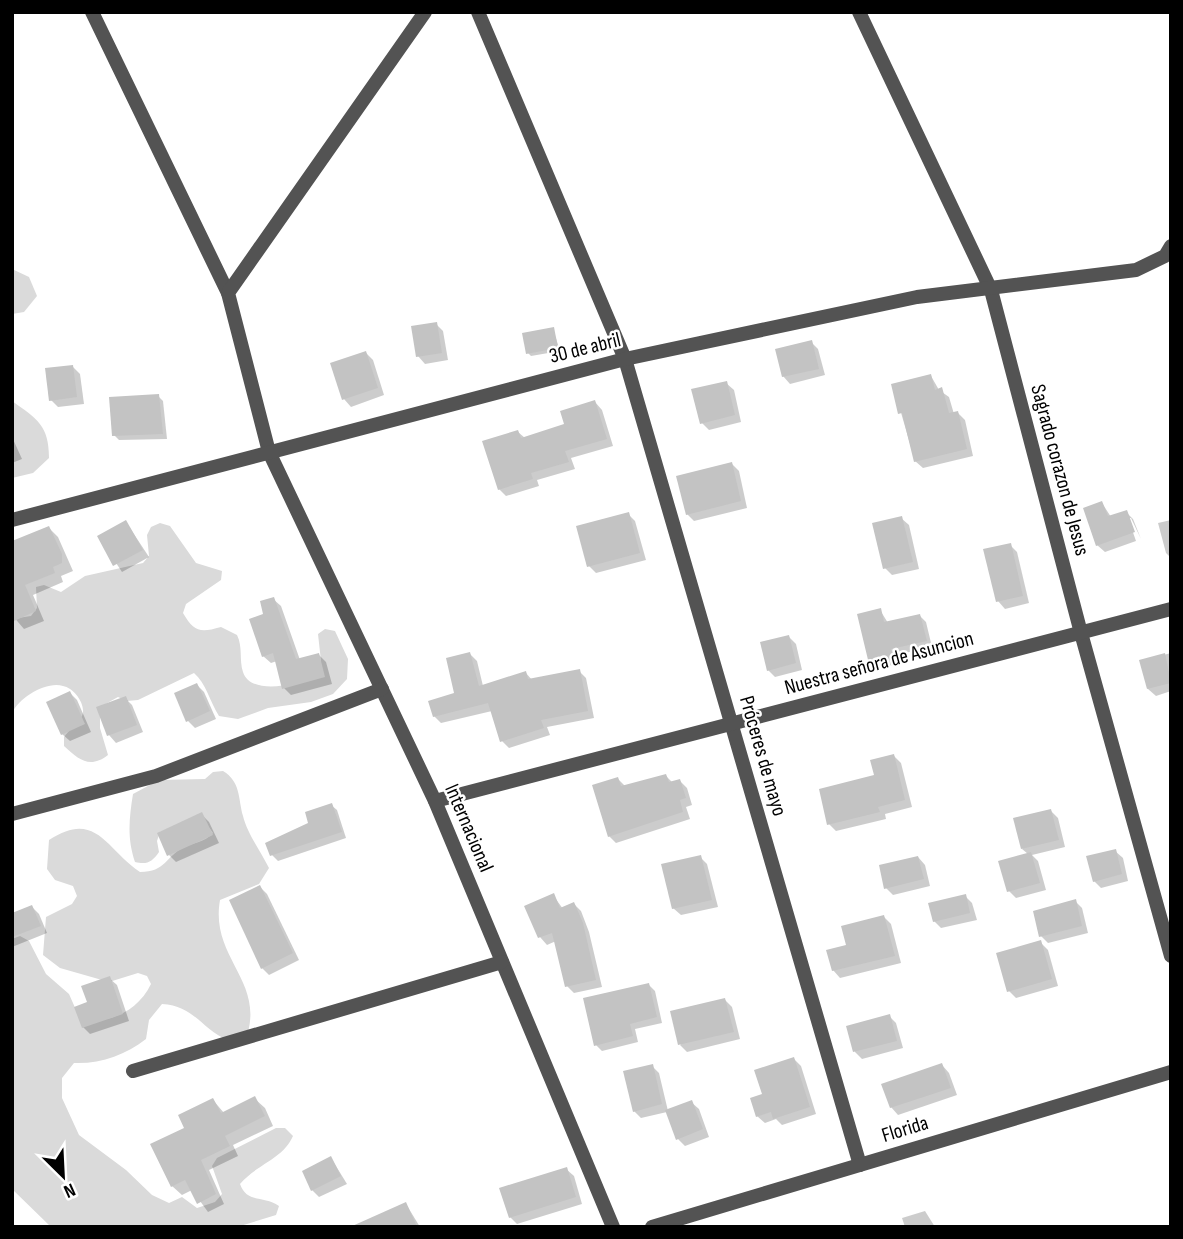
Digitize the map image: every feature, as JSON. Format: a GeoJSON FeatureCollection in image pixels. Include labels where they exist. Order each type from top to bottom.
{"type":"FeatureCollection","features":[{"type":"Feature","properties":{"kind":"street","name":"Internacional"},"geometry":{"type":"LineString","coordinates":[[92,12],[228,293],[269,453],[435,801],[613,1227]]}},
{"type":"Feature","properties":{"kind":"street"},"geometry":{"type":"LineString","coordinates":[[228,293],[425,12]]}},
{"type":"Feature","properties":{"kind":"street","name":"Próceres de mayo"},"geometry":{"type":"LineString","coordinates":[[478,12],[625,359],[860,1165]]}},
{"type":"Feature","properties":{"kind":"street","name":"Sagrado corazon de Jesus"},"geometry":{"type":"LineString","coordinates":[[859,12],[991,290],[1081,633],[1171,956]]}},
{"type":"Feature","properties":{"kind":"street","name":"30 de abril"},"geometry":{"type":"LineString","coordinates":[[12,520],[625,359],[917,296],[991,290],[1136,270],[1165,256],[1171,247]]}},
{"type":"Feature","properties":{"kind":"street","name":"Nuestra señora de Asuncion"},"geometry":{"type":"LineString","coordinates":[[435,801],[1171,609]]}},
{"type":"Feature","properties":{"kind":"street"},"geometry":{"type":"LineString","coordinates":[[12,814],[156,776],[382,689]]}},
{"type":"Feature","properties":{"kind":"street"},"geometry":{"type":"LineString","coordinates":[[133,1071],[502,962]]}},
{"type":"Feature","properties":{"kind":"street","name":"Florida"},"geometry":{"type":"LineString","coordinates":[[652,1227],[1171,1072]]}},
{"type":"Feature","properties":{"kind":"shaded area"},"geometry":{"type":"Polygon","coordinates":[[[12,269],[29,277],[37,296],[24,312],[12,314],[12,269]]]}},
{"type":"Feature","properties":{"kind":"shaded area"},"geometry":{"type":"Polygon","coordinates":[[[12,401],[44,430],[49,458],[33,473],[12,478],[12,401]]]}},
{"type":"Feature","properties":{"kind":"shaded area"},"geometry":{"type":"Polygon","coordinates":[[[160,523],[170,526],[196,563],[222,571],[221,580],[186,604],[183,613],[198,629],[221,627],[237,635],[243,672],[247,679],[255,684],[274,687],[304,679],[321,661],[318,634],[325,629],[335,631],[348,659],[347,679],[333,694],[311,702],[268,708],[238,719],[219,716],[205,687],[194,673],[138,700],[127,701],[118,697],[100,707],[100,728],[108,755],[96,761],[85,761],[64,746],[64,737],[83,712],[81,702],[67,687],[56,685],[41,688],[21,702],[12,713],[12,619],[31,616],[37,608],[36,587],[44,585],[61,592],[85,576],[143,563],[149,556],[147,535],[151,527],[160,523]]]}},
{"type":"Feature","properties":{"kind":"shaded area"},"geometry":{"type":"Polygon","coordinates":[[[223,771],[236,785],[245,822],[269,868],[259,884],[220,900],[222,937],[248,997],[248,1032],[229,1041],[190,1013],[162,1004],[149,1020],[146,1039],[138,1045],[103,1060],[74,1063],[62,1078],[62,1098],[79,1135],[126,1170],[152,1195],[169,1203],[182,1197],[197,1208],[215,1202],[222,1194],[212,1166],[217,1158],[276,1128],[285,1128],[293,1136],[289,1144],[240,1184],[251,1197],[279,1206],[276,1215],[237,1227],[51,1227],[12,1189],[12,939],[20,936],[29,941],[46,974],[69,994],[80,1019],[102,1020],[122,1014],[138,1002],[151,984],[147,976],[138,973],[109,982],[60,968],[43,955],[46,917],[72,904],[77,896],[73,886],[55,880],[47,869],[49,840],[65,832],[89,830],[140,872],[161,867],[177,851],[206,839],[213,833],[200,815],[160,832],[157,841],[159,852],[146,863],[135,862],[130,828],[133,794],[159,780],[205,779],[213,772],[223,771]]]}},
{"type":"Feature","properties":{"kind":"building"},"geometry":{"type":"Polygon","coordinates":[[[437,322],[442,353],[416,357],[411,326],[437,322]]]}},
{"type":"Feature","properties":{"kind":"building"},"geometry":{"type":"Polygon","coordinates":[[[554,327],[558,348],[526,354],[522,333],[554,327]]]}},
{"type":"Feature","properties":{"kind":"building"},"geometry":{"type":"Polygon","coordinates":[[[812,340],[819,369],[782,377],[775,349],[812,340]]]}},
{"type":"Feature","properties":{"kind":"building"},"geometry":{"type":"Polygon","coordinates":[[[366,351],[378,388],[342,400],[330,363],[366,351]]]}},
{"type":"Feature","properties":{"kind":"building"},"geometry":{"type":"Polygon","coordinates":[[[73,365],[77,397],[49,401],[45,368],[73,365]]]}},
{"type":"Feature","properties":{"kind":"building"},"geometry":{"type":"Polygon","coordinates":[[[931,374],[935,390],[942,387],[949,413],[958,411],[967,449],[914,462],[902,413],[898,414],[891,384],[931,374]]]}},
{"type":"Feature","properties":{"kind":"building"},"geometry":{"type":"Polygon","coordinates":[[[727,381],[735,415],[700,424],[691,389],[727,381]]]}},
{"type":"Feature","properties":{"kind":"building"},"geometry":{"type":"Polygon","coordinates":[[[159,394],[163,434],[112,436],[109,397],[159,394]]]}},
{"type":"Feature","properties":{"kind":"building"},"geometry":{"type":"Polygon","coordinates":[[[595,400],[607,439],[565,451],[569,462],[531,473],[533,479],[498,490],[482,441],[518,430],[521,438],[564,424],[560,411],[595,400]]]}},
{"type":"Feature","properties":{"kind":"building"},"geometry":{"type":"Polygon","coordinates":[[[732,462],[741,501],[686,515],[676,476],[732,462]]]}},
{"type":"Feature","properties":{"kind":"building"},"geometry":{"type":"Polygon","coordinates":[[[1102,501],[1108,516],[1127,510],[1135,532],[1096,546],[1083,508],[1102,501]]]}},
{"type":"Feature","properties":{"kind":"building"},"geometry":{"type":"Polygon","coordinates":[[[629,512],[640,553],[587,567],[576,526],[629,512]]]}},
{"type":"Feature","properties":{"kind":"building"},"geometry":{"type":"Polygon","coordinates":[[[902,516],[913,562],[883,569],[872,523],[902,516]]]}},
{"type":"Feature","properties":{"kind":"building"},"geometry":{"type":"Polygon","coordinates":[[[126,520],[143,550],[113,566],[97,536],[126,520]]]}},
{"type":"Feature","properties":{"kind":"building"},"geometry":{"type":"Polygon","coordinates":[[[49,526],[62,554],[62,563],[53,567],[55,573],[25,585],[36,611],[12,622],[12,541],[49,526]]]}},
{"type":"Feature","properties":{"kind":"building"},"geometry":{"type":"Polygon","coordinates":[[[1011,543],[1023,596],[996,602],[983,549],[1011,543]]]}},
{"type":"Feature","properties":{"kind":"building"},"geometry":{"type":"Polygon","coordinates":[[[274,597],[296,659],[319,653],[325,677],[282,689],[273,653],[262,657],[249,619],[263,614],[260,601],[274,597]]]}},
{"type":"Feature","properties":{"kind":"building"},"geometry":{"type":"Polygon","coordinates":[[[881,608],[884,622],[920,614],[927,641],[891,649],[893,658],[869,664],[857,614],[881,608]]]}},
{"type":"Feature","properties":{"kind":"building"},"geometry":{"type":"Polygon","coordinates":[[[789,635],[796,663],[767,671],[760,642],[789,635]]]}},
{"type":"Feature","properties":{"kind":"building"},"geometry":{"type":"Polygon","coordinates":[[[470,652],[479,686],[526,671],[528,679],[580,669],[588,711],[541,720],[544,728],[500,742],[488,703],[433,717],[428,701],[454,693],[446,658],[470,652]]]}},
{"type":"Feature","properties":{"kind":"building"},"geometry":{"type":"Polygon","coordinates":[[[1165,653],[1171,683],[1147,689],[1139,660],[1165,653]]]}},
{"type":"Feature","properties":{"kind":"building"},"geometry":{"type":"Polygon","coordinates":[[[197,683],[210,711],[186,722],[174,693],[197,683]]]}},
{"type":"Feature","properties":{"kind":"building"},"geometry":{"type":"Polygon","coordinates":[[[70,691],[85,724],[61,735],[46,702],[70,691]]]}},
{"type":"Feature","properties":{"kind":"building"},"geometry":{"type":"Polygon","coordinates":[[[126,696],[137,725],[107,736],[96,707],[126,696]]]}},
{"type":"Feature","properties":{"kind":"building"},"geometry":{"type":"Polygon","coordinates":[[[894,754],[905,800],[878,807],[880,812],[827,825],[819,789],[874,775],[870,760],[894,754]]]}},
{"type":"Feature","properties":{"kind":"building"},"geometry":{"type":"Polygon","coordinates":[[[666,774],[669,782],[680,779],[686,798],[680,800],[683,812],[608,837],[592,785],[618,777],[621,786],[666,774]]]}},
{"type":"Feature","properties":{"kind":"building"},"geometry":{"type":"Polygon","coordinates":[[[332,803],[342,832],[270,856],[265,843],[308,823],[305,812],[332,803]]]}},
{"type":"Feature","properties":{"kind":"building"},"geometry":{"type":"Polygon","coordinates":[[[1051,809],[1059,840],[1021,849],[1013,818],[1051,809]]]}},
{"type":"Feature","properties":{"kind":"building"},"geometry":{"type":"Polygon","coordinates":[[[202,812],[213,835],[167,856],[157,833],[202,812]]]}},
{"type":"Feature","properties":{"kind":"building"},"geometry":{"type":"Polygon","coordinates":[[[1116,849],[1122,874],[1093,882],[1086,856],[1116,849]]]}},
{"type":"Feature","properties":{"kind":"building"},"geometry":{"type":"Polygon","coordinates":[[[1031,852],[1040,883],[1007,892],[998,861],[1031,852]]]}},
{"type":"Feature","properties":{"kind":"building"},"geometry":{"type":"Polygon","coordinates":[[[701,855],[712,900],[672,909],[661,864],[701,855]]]}},
{"type":"Feature","properties":{"kind":"building"},"geometry":{"type":"Polygon","coordinates":[[[918,856],[924,879],[884,889],[879,865],[918,856]]]}},
{"type":"Feature","properties":{"kind":"building"},"geometry":{"type":"Polygon","coordinates":[[[260,885],[293,953],[261,969],[229,900],[260,885]]]}},
{"type":"Feature","properties":{"kind":"building"},"geometry":{"type":"Polygon","coordinates":[[[554,893],[560,908],[574,902],[583,923],[596,980],[565,987],[552,933],[538,938],[524,906],[554,893]]]}},
{"type":"Feature","properties":{"kind":"building"},"geometry":{"type":"Polygon","coordinates":[[[966,894],[970,913],[933,922],[928,903],[966,894]]]}},
{"type":"Feature","properties":{"kind":"building"},"geometry":{"type":"Polygon","coordinates":[[[1076,899],[1082,926],[1039,937],[1033,911],[1076,899]]]}},
{"type":"Feature","properties":{"kind":"building"},"geometry":{"type":"Polygon","coordinates":[[[32,905],[41,926],[12,937],[12,913],[32,905]]]}},
{"type":"Feature","properties":{"kind":"building"},"geometry":{"type":"Polygon","coordinates":[[[884,915],[895,956],[832,971],[826,950],[846,945],[841,926],[884,915]]]}},
{"type":"Feature","properties":{"kind":"building"},"geometry":{"type":"Polygon","coordinates":[[[1041,940],[1052,979],[1007,992],[996,953],[1041,940]]]}},
{"type":"Feature","properties":{"kind":"building"},"geometry":{"type":"Polygon","coordinates":[[[110,976],[123,1014],[82,1028],[74,1007],[87,1002],[81,986],[110,976]]]}},
{"type":"Feature","properties":{"kind":"building"},"geometry":{"type":"Polygon","coordinates":[[[649,983],[657,1017],[630,1024],[633,1036],[594,1046],[583,998],[649,983]]]}},
{"type":"Feature","properties":{"kind":"building"},"geometry":{"type":"Polygon","coordinates":[[[725,998],[734,1032],[678,1045],[670,1011],[725,998]]]}},
{"type":"Feature","properties":{"kind":"building"},"geometry":{"type":"Polygon","coordinates":[[[890,1014],[897,1041],[853,1052],[846,1026],[890,1014]]]}},
{"type":"Feature","properties":{"kind":"building"},"geometry":{"type":"Polygon","coordinates":[[[794,1057],[810,1107],[773,1119],[771,1112],[756,1117],[750,1098],[762,1094],[754,1070],[794,1057]]]}},
{"type":"Feature","properties":{"kind":"building"},"geometry":{"type":"Polygon","coordinates":[[[942,1063],[951,1088],[890,1108],[881,1084],[942,1063]]]}},
{"type":"Feature","properties":{"kind":"building"},"geometry":{"type":"Polygon","coordinates":[[[653,1064],[662,1104],[633,1112],[623,1071],[653,1064]]]}},
{"type":"Feature","properties":{"kind":"building"},"geometry":{"type":"Polygon","coordinates":[[[255,1096],[265,1116],[225,1136],[230,1146],[201,1160],[216,1194],[197,1204],[185,1180],[171,1187],[150,1144],[184,1128],[178,1115],[213,1098],[221,1113],[255,1096]]]}},
{"type":"Feature","properties":{"kind":"building"},"geometry":{"type":"Polygon","coordinates":[[[692,1100],[703,1129],[676,1140],[665,1110],[692,1100]]]}},
{"type":"Feature","properties":{"kind":"building"},"geometry":{"type":"Polygon","coordinates":[[[331,1156],[341,1176],[311,1191],[302,1171],[331,1156]]]}},
{"type":"Feature","properties":{"kind":"building"},"geometry":{"type":"Polygon","coordinates":[[[567,1167],[576,1197],[509,1218],[499,1188],[567,1167]]]}},
{"type":"Feature","properties":{"kind":"building"},"geometry":{"type":"Polygon","coordinates":[[[406,1202],[417,1227],[350,1227],[406,1202]]]}}]}
